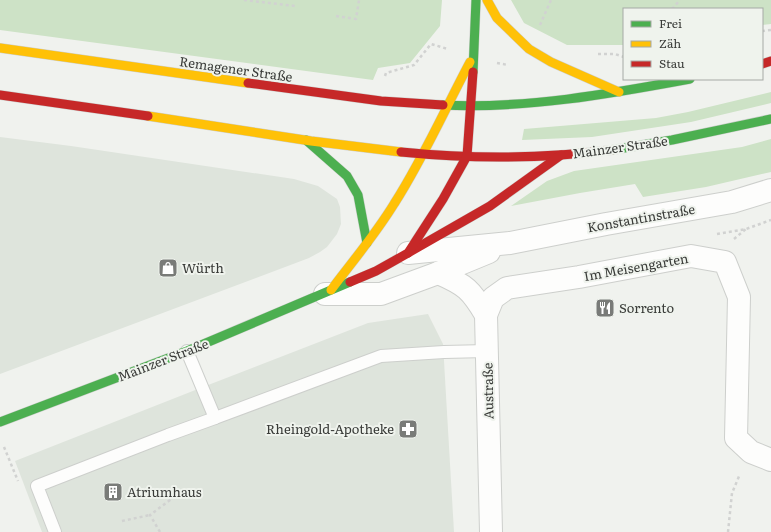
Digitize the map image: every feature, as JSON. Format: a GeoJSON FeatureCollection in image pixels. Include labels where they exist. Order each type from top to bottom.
{"type":"FeatureCollection","features":[{"type":"Feature","properties":{"kind":"main road","name":"Mainzer Straße"},"geometry":{"type":"LineString","coordinates":[[0,422],[187,351],[376,272],[408,253],[443,199],[467,156],[474,56],[476,0]]}},
{"type":"Feature","properties":{"kind":"main road"},"geometry":{"type":"LineString","coordinates":[[487,0],[497,18],[529,49],[551,62],[618,92]]}},
{"type":"Feature","properties":{"kind":"main road","name":"Remagener Straße"},"geometry":{"type":"LineString","coordinates":[[0,48],[381,101],[470,106]]}},
{"type":"Feature","properties":{"kind":"main road","name":"Mainzer Straße"},"geometry":{"type":"LineString","coordinates":[[327,293],[383,222],[424,153],[447,104],[474,56]]}},
{"type":"Feature","properties":{"kind":"main road"},"geometry":{"type":"LineString","coordinates":[[470,106],[524,104],[618,92],[684,80]]}},
{"type":"Feature","properties":{"kind":"main road"},"geometry":{"type":"LineString","coordinates":[[0,95],[306,140],[424,153],[467,156]]}},
{"type":"Feature","properties":{"kind":"main road","name":"Mainzer Straße"},"geometry":{"type":"LineString","coordinates":[[467,156],[506,157],[562,155],[653,144],[771,119]]}},
{"type":"Feature","properties":{"kind":"main road"},"geometry":{"type":"LineString","coordinates":[[306,140],[347,176],[358,195],[367,243]]}},
{"type":"Feature","properties":{"kind":"main road"},"geometry":{"type":"LineString","coordinates":[[408,253],[490,206],[562,155]]}},
{"type":"Feature","properties":{"kind":"street","name":"Konstantinstraße"},"geometry":{"type":"LineString","coordinates":[[408,253],[510,243],[606,224],[732,202],[771,190]]}},
{"type":"Feature","properties":{"kind":"street","name":"Konstantinstraße"},"geometry":{"type":"LineString","coordinates":[[438,273],[510,243]]}},
{"type":"Feature","properties":{"kind":"street","name":"Im Meisengarten"},"geometry":{"type":"LineString","coordinates":[[486,316],[493,298],[507,288],[691,256],[724,262],[739,297],[736,438],[751,452],[771,460]]}},
{"type":"Feature","properties":{"kind":"street","name":"Mainzer Straße"},"geometry":{"type":"LineString","coordinates":[[327,293],[381,294],[438,273]]}},
{"type":"Feature","properties":{"kind":"street"},"geometry":{"type":"LineString","coordinates":[[438,273],[458,281],[473,295],[486,316]]}},
{"type":"Feature","properties":{"kind":"street","name":"Austraße"},"geometry":{"type":"LineString","coordinates":[[486,316],[491,532]]}},
{"type":"Feature","properties":{"kind":"lane"},"geometry":{"type":"LineString","coordinates":[[187,351],[215,418]]}},
{"type":"Feature","properties":{"kind":"lane"},"geometry":{"type":"LineString","coordinates":[[55,532],[37,486],[168,434],[381,356],[487,351]]}},
{"type":"Feature","properties":{"kind":"path"},"geometry":{"type":"LineString","coordinates":[[244,0],[295,6]]}},
{"type":"Feature","properties":{"kind":"path"},"geometry":{"type":"LineString","coordinates":[[336,16],[356,19],[359,0]]}},
{"type":"Feature","properties":{"kind":"path"},"geometry":{"type":"LineString","coordinates":[[540,26],[551,0]]}},
{"type":"Feature","properties":{"kind":"path"},"geometry":{"type":"LineString","coordinates":[[673,8],[680,0]]}},
{"type":"Feature","properties":{"kind":"path"},"geometry":{"type":"LineString","coordinates":[[384,80],[386,73],[414,66],[431,44],[438,46]]}},
{"type":"Feature","properties":{"kind":"path"},"geometry":{"type":"LineString","coordinates":[[746,229],[771,220]]}},
{"type":"Feature","properties":{"kind":"path"},"geometry":{"type":"LineString","coordinates":[[728,532],[732,493],[751,452]]}},
{"type":"Feature","properties":{"kind":"path"},"geometry":{"type":"LineString","coordinates":[[122,521],[150,515],[182,491]]}},
{"type":"Feature","properties":{"kind":"path"},"geometry":{"type":"LineString","coordinates":[[150,515],[160,532]]}},
{"type":"Feature","properties":{"kind":"shaded area"},"geometry":{"type":"Polygon","coordinates":[[[0,137],[294,179],[318,186],[337,199],[340,207],[341,224],[337,234],[327,247],[309,258],[0,374],[0,137]]]}},
{"type":"Feature","properties":{"kind":"shaded area"},"geometry":{"type":"Polygon","coordinates":[[[428,314],[443,344],[454,532],[42,532],[15,461],[368,323],[428,314]]]}},
{"type":"Feature","properties":{"kind":"green space"},"geometry":{"type":"Polygon","coordinates":[[[0,0],[442,0],[440,26],[410,63],[378,68],[373,80],[0,30],[0,0]]]}},
{"type":"Feature","properties":{"kind":"green space"},"geometry":{"type":"Polygon","coordinates":[[[511,0],[771,0],[771,24],[763,25],[763,8],[623,8],[623,45],[567,45],[524,23],[511,0]]]}},
{"type":"Feature","properties":{"kind":"green space"},"geometry":{"type":"Polygon","coordinates":[[[771,92],[771,103],[691,122],[592,137],[522,140],[524,129],[656,118],[688,112],[771,92]]]}},
{"type":"Feature","properties":{"kind":"green space"},"geometry":{"type":"Polygon","coordinates":[[[771,139],[771,172],[706,187],[643,197],[635,184],[511,206],[547,181],[574,171],[742,147],[771,139]]]}},
{"type":"Feature","properties":{"kind":"traffic: fast"},"geometry":{"type":"LineString","coordinates":[[473,72],[476,0]]}},
{"type":"Feature","properties":{"kind":"traffic: fast"},"geometry":{"type":"LineString","coordinates":[[443,105],[505,105],[567,99],[684,80]]}},
{"type":"Feature","properties":{"kind":"traffic: fast"},"geometry":{"type":"LineString","coordinates":[[612,150],[672,140],[771,119]]}},
{"type":"Feature","properties":{"kind":"traffic: fast"},"geometry":{"type":"LineString","coordinates":[[306,140],[347,176],[358,195],[367,243]]}},
{"type":"Feature","properties":{"kind":"traffic: fast"},"geometry":{"type":"LineString","coordinates":[[0,422],[187,351],[350,282]]}},
{"type":"Feature","properties":{"kind":"traffic: slow"},"geometry":{"type":"LineString","coordinates":[[487,0],[497,18],[529,49],[551,62],[619,92]]}},
{"type":"Feature","properties":{"kind":"traffic: slow"},"geometry":{"type":"LineString","coordinates":[[0,48],[248,83]]}},
{"type":"Feature","properties":{"kind":"traffic: slow"},"geometry":{"type":"LineString","coordinates":[[331,290],[379,227],[405,187],[470,62]]}},
{"type":"Feature","properties":{"kind":"traffic: slow"},"geometry":{"type":"LineString","coordinates":[[148,116],[311,141],[401,152]]}},
{"type":"Feature","properties":{"kind":"traffic: jam"},"geometry":{"type":"LineString","coordinates":[[763,64],[771,61]]}},
{"type":"Feature","properties":{"kind":"traffic: jam"},"geometry":{"type":"LineString","coordinates":[[350,282],[376,271],[408,253],[443,199],[467,156],[473,72]]}},
{"type":"Feature","properties":{"kind":"traffic: jam"},"geometry":{"type":"LineString","coordinates":[[248,83],[381,101],[443,105]]}},
{"type":"Feature","properties":{"kind":"traffic: jam"},"geometry":{"type":"LineString","coordinates":[[0,95],[148,116]]}},
{"type":"Feature","properties":{"kind":"traffic: jam"},"geometry":{"type":"LineString","coordinates":[[401,152],[454,156],[506,157],[559,155],[612,150]]}},
{"type":"Feature","properties":{"kind":"traffic: jam"},"geometry":{"type":"LineString","coordinates":[[408,253],[490,206],[561,155]]}},
{"type":"Feature","properties":{"kind":"place","name":"Würth"},"geometry":{"type":"Point","coordinates":[168,268]}},
{"type":"Feature","properties":{"kind":"place","name":"Sorrento"},"geometry":{"type":"Point","coordinates":[605,308]}},
{"type":"Feature","properties":{"kind":"place","name":"Rheingold-Apotheke"},"geometry":{"type":"Point","coordinates":[408,429]}},
{"type":"Feature","properties":{"kind":"place","name":"Atriumhaus"},"geometry":{"type":"Point","coordinates":[113,492]}}]}
